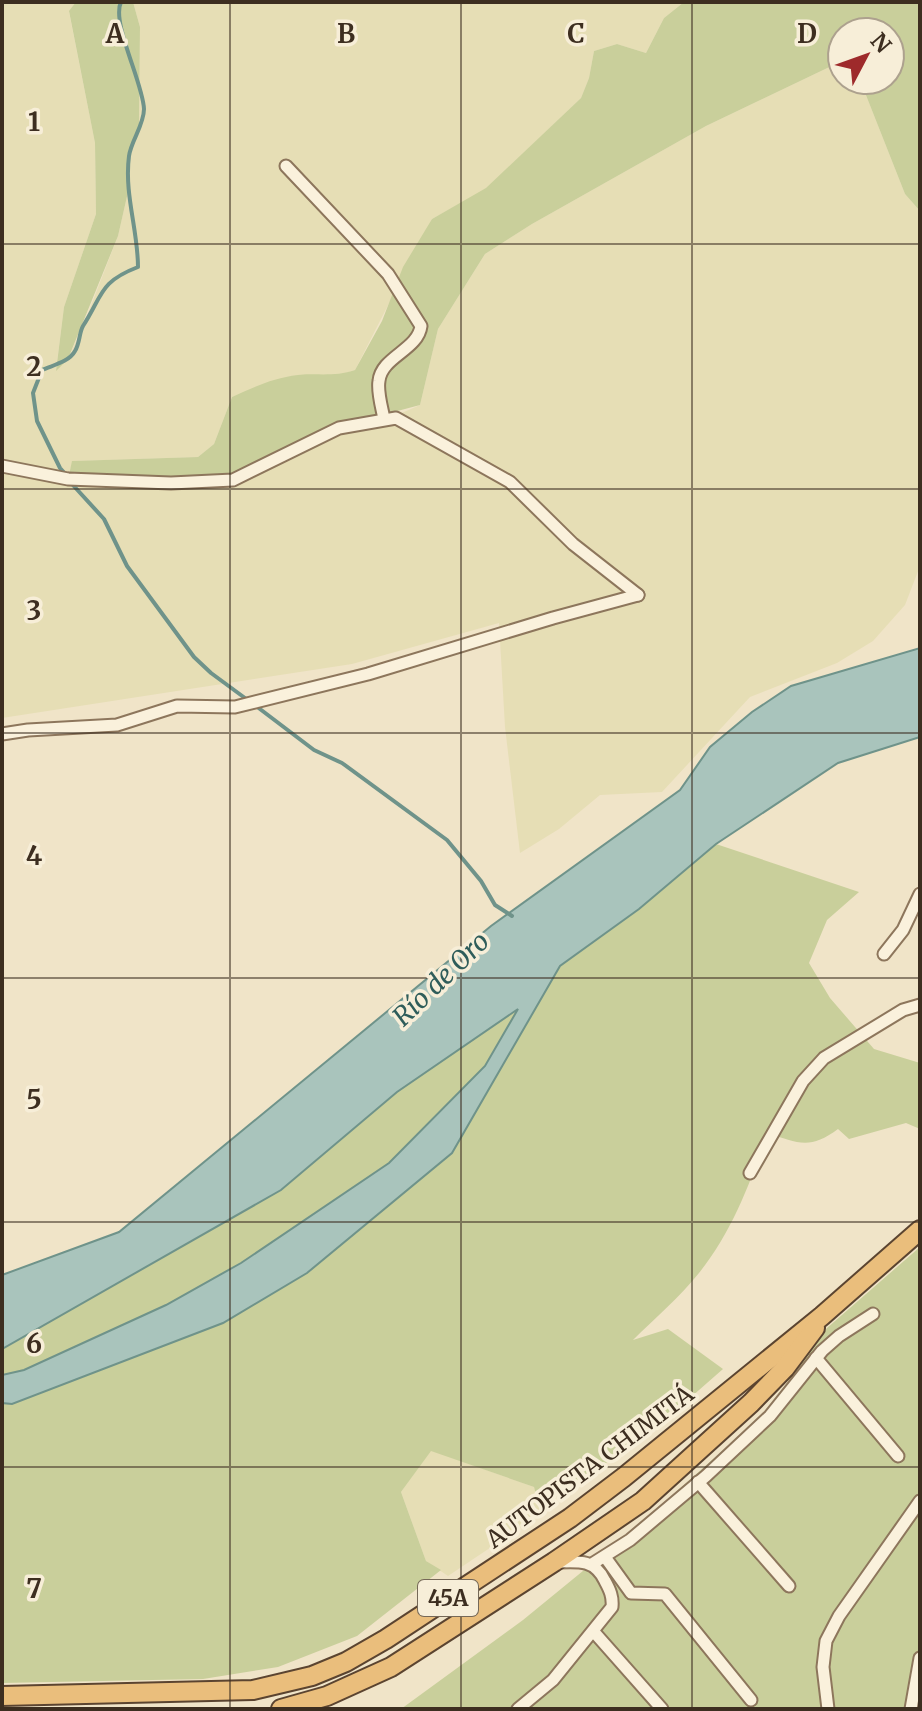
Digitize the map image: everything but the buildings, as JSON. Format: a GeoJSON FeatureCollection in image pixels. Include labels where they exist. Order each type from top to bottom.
{"type":"FeatureCollection","features":[{"type":"Feature","properties":{"kind":"highway","name":"AUTOPISTA CHIMITÁ"},"geometry":{"type":"LineString","coordinates":[[2,1696],[253,1690],[312,1676],[346,1662],[386,1639],[581,1510],[669,1442],[915,1236]]}},
{"type":"Feature","properties":{"kind":"highway","name":"AUTOPISTA CHIMITÁ"},"geometry":{"type":"LineString","coordinates":[[281,1709],[327,1696],[391,1667],[643,1501],[695,1456],[785,1368],[805,1345],[822,1316]]}},
{"type":"Feature","properties":{"kind":"street"},"geometry":{"type":"LineString","coordinates":[[286,166],[388,274],[421,326],[419,337],[382,371],[378,381],[384,419]]}},
{"type":"Feature","properties":{"kind":"street"},"geometry":{"type":"LineString","coordinates":[[2,466],[68,479],[171,483],[233,480],[339,428],[396,418],[510,482],[573,544],[638,595],[368,674],[235,707],[177,706],[117,725],[2,734]]}},
{"type":"Feature","properties":{"kind":"street"},"geometry":{"type":"LineString","coordinates":[[884,954],[903,930],[920,894]]}},
{"type":"Feature","properties":{"kind":"street"},"geometry":{"type":"LineString","coordinates":[[750,1173],[803,1081],[824,1058],[903,1010],[920,1005]]}},
{"type":"Feature","properties":{"kind":"street"},"geometry":{"type":"LineString","coordinates":[[592,1564],[605,1557],[698,1482],[770,1416],[816,1358],[839,1336],[873,1314]]}},
{"type":"Feature","properties":{"kind":"street"},"geometry":{"type":"LineString","coordinates":[[816,1358],[898,1456]]}},
{"type":"Feature","properties":{"kind":"street"},"geometry":{"type":"LineString","coordinates":[[698,1482],[789,1586]]}},
{"type":"Feature","properties":{"kind":"street"},"geometry":{"type":"LineString","coordinates":[[828,1709],[823,1667],[826,1641],[839,1616],[920,1501]]}},
{"type":"Feature","properties":{"kind":"street"},"geometry":{"type":"LineString","coordinates":[[605,1557],[631,1593],[665,1594],[751,1700]]}},
{"type":"Feature","properties":{"kind":"street"},"geometry":{"type":"LineString","coordinates":[[518,1709],[553,1680],[611,1612],[613,1600],[601,1572],[592,1564],[554,1562]]}},
{"type":"Feature","properties":{"kind":"street"},"geometry":{"type":"LineString","coordinates":[[594,1632],[662,1709]]}},
{"type":"Feature","properties":{"kind":"street"},"geometry":{"type":"LineString","coordinates":[[911,1709],[920,1658]]}},
{"type":"Feature","properties":{"kind":"shaded area"},"geometry":{"type":"Polygon","coordinates":[[[2,2],[76,2],[69,12],[95,143],[96,214],[64,307],[56,370],[68,359],[83,326],[118,236],[128,192],[129,155],[139,125],[140,27],[133,2],[684,2],[664,18],[646,53],[617,44],[594,51],[581,98],[486,189],[432,219],[355,370],[340,375],[301,375],[232,397],[214,444],[198,457],[73,461],[68,476],[171,481],[340,429],[397,415],[420,405],[438,329],[485,254],[532,224],[706,126],[826,69],[826,96],[866,96],[905,194],[920,211],[920,566],[905,605],[873,641],[837,663],[750,697],[662,792],[600,795],[559,829],[520,853],[505,727],[499,623],[352,664],[2,718],[2,2]]]}},
{"type":"Feature","properties":{"kind":"shaded area"},"geometry":{"type":"Polygon","coordinates":[[[431,1450],[534,1487],[542,1513],[448,1576],[426,1561],[401,1492],[431,1450]]]}},
{"type":"Feature","properties":{"kind":"green space"},"geometry":{"type":"Polygon","coordinates":[[[76,2],[133,2],[140,27],[139,125],[129,155],[128,192],[118,236],[68,359],[56,371],[64,307],[96,214],[95,143],[69,11],[76,2]]]}},
{"type":"Feature","properties":{"kind":"green space"},"geometry":{"type":"Polygon","coordinates":[[[684,2],[920,2],[920,211],[905,194],[866,96],[906,96],[906,16],[826,16],[826,69],[706,126],[532,224],[485,254],[438,329],[420,405],[341,426],[234,475],[172,479],[69,475],[72,461],[198,457],[214,444],[232,397],[289,376],[355,370],[382,321],[403,267],[432,219],[486,188],[581,98],[594,51],[617,44],[646,53],[664,18],[684,2]]]}},
{"type":"Feature","properties":{"kind":"green space"},"geometry":{"type":"Polygon","coordinates":[[[716,844],[859,892],[827,920],[809,963],[830,998],[874,1049],[920,1063],[920,1129],[906,1123],[849,1139],[838,1129],[819,1140],[804,1143],[767,1133],[739,1206],[711,1257],[684,1290],[633,1340],[668,1329],[723,1369],[634,1447],[538,1502],[534,1487],[431,1451],[401,1492],[426,1561],[441,1570],[357,1636],[278,1667],[203,1679],[2,1683],[2,1403],[12,1404],[223,1323],[307,1273],[452,1153],[560,966],[639,909],[716,844]]]}},
{"type":"Feature","properties":{"kind":"green space"},"geometry":{"type":"Polygon","coordinates":[[[520,1007],[485,1066],[389,1163],[241,1263],[166,1305],[24,1370],[2,1375],[2,1349],[281,1190],[397,1092],[520,1007]]]}},
{"type":"Feature","properties":{"kind":"green space"},"geometry":{"type":"Polygon","coordinates":[[[920,1247],[920,1709],[401,1709],[523,1620],[633,1530],[764,1414],[827,1328],[920,1247]]]}},
{"type":"Feature","properties":{"kind":"water","name":"Río de Oro"},"geometry":{"type":"Polygon","coordinates":[[[920,648],[920,737],[838,763],[716,844],[639,909],[560,966],[452,1153],[307,1273],[223,1323],[12,1404],[2,1403],[2,1375],[24,1370],[166,1305],[241,1263],[389,1163],[485,1066],[518,1009],[397,1092],[281,1190],[2,1349],[2,1275],[119,1232],[491,926],[680,790],[710,747],[752,712],[791,686],[920,648]]]}},
{"type":"Feature","properties":{"kind":"waterway"},"geometry":{"type":"LineString","coordinates":[[68,477],[60,468],[37,421],[33,393],[42,370],[65,361],[75,351],[83,326],[103,290],[116,278],[138,267],[128,170],[130,150],[144,109],[120,24],[121,2]]}},
{"type":"Feature","properties":{"kind":"waterway"},"geometry":{"type":"LineString","coordinates":[[72,484],[104,519],[127,566],[194,657],[249,701]]}},
{"type":"Feature","properties":{"kind":"waterway"},"geometry":{"type":"LineString","coordinates":[[256,706],[314,750],[342,763],[447,840],[481,881],[495,905],[512,916]]}}]}
